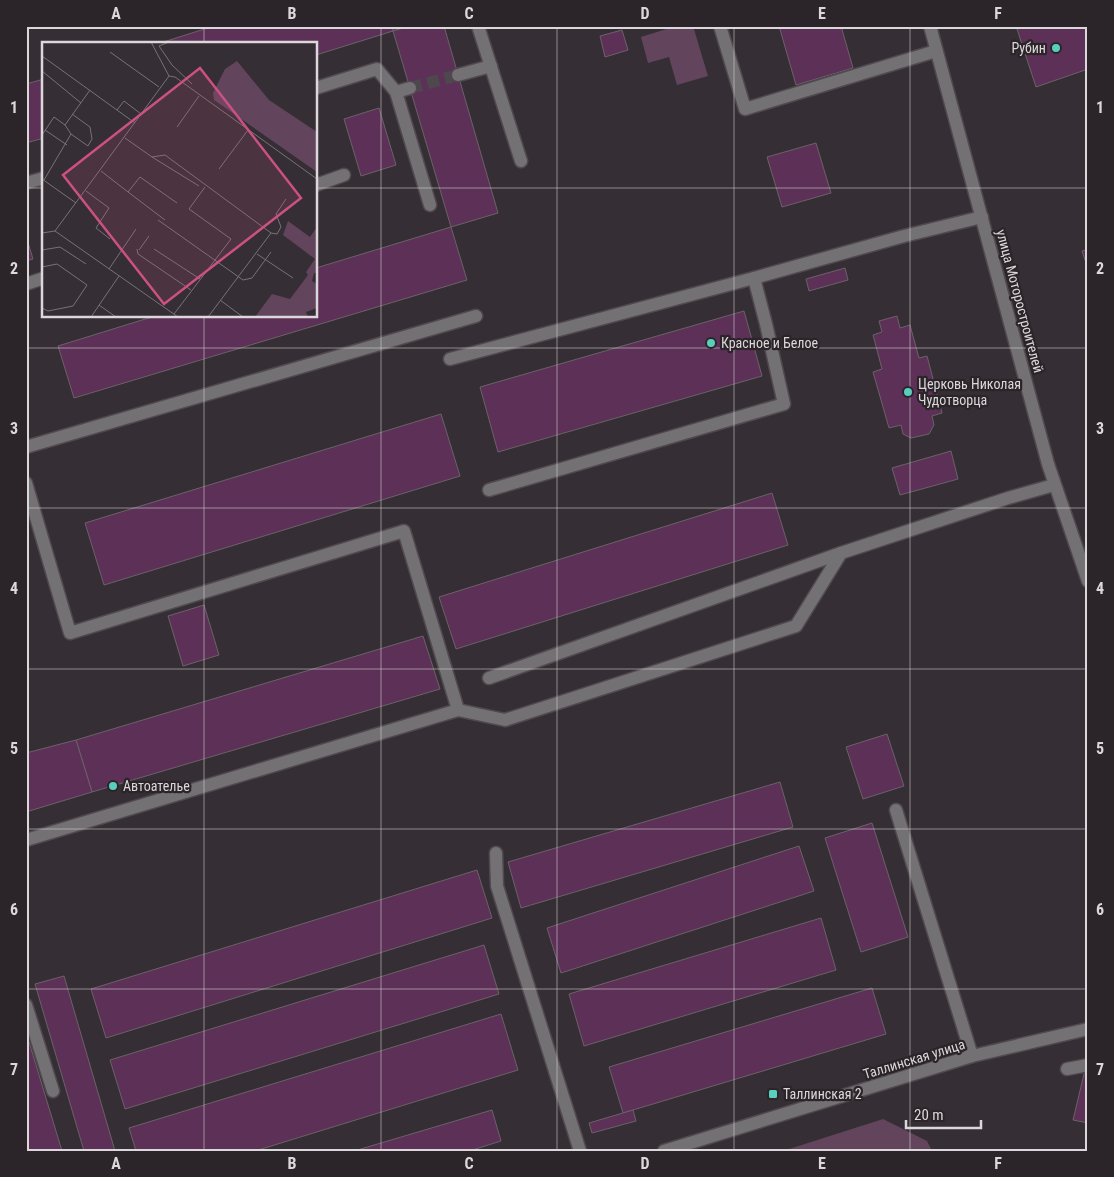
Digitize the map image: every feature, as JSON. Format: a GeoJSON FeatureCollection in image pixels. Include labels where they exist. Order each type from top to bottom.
{"type":"FeatureCollection","features":[{"type":"Feature","properties":{"kind":"street"},"geometry":{"type":"LineString","coordinates":[[478,26],[521,161]]}},
{"type":"Feature","properties":{"kind":"street"},"geometry":{"type":"LineString","coordinates":[[720,26],[745,109],[936,51]]}},
{"type":"Feature","properties":{"kind":"street","name":"улица Моторостроителей"},"geometry":{"type":"LineString","coordinates":[[930,26],[1054,485],[1088,581]]}},
{"type":"Feature","properties":{"kind":"street"},"geometry":{"type":"LineString","coordinates":[[458,75],[491,66]]}},
{"type":"Feature","properties":{"kind":"street"},"geometry":{"type":"LineString","coordinates":[[318,87],[376,68],[396,92],[430,205]]}},
{"type":"Feature","properties":{"kind":"street"},"geometry":{"type":"LineString","coordinates":[[396,92],[410,88]]}},
{"type":"Feature","properties":{"kind":"street"},"geometry":{"type":"LineString","coordinates":[[318,184],[344,175]]}},
{"type":"Feature","properties":{"kind":"street"},"geometry":{"type":"LineString","coordinates":[[26,184],[42,179]]}},
{"type":"Feature","properties":{"kind":"street"},"geometry":{"type":"LineString","coordinates":[[450,359],[904,236],[982,217]]}},
{"type":"Feature","properties":{"kind":"street"},"geometry":{"type":"LineString","coordinates":[[489,490],[784,404],[754,278]]}},
{"type":"Feature","properties":{"kind":"street"},"geometry":{"type":"LineString","coordinates":[[26,284],[42,279]]}},
{"type":"Feature","properties":{"kind":"street"},"geometry":{"type":"LineString","coordinates":[[26,447],[476,316]]}},
{"type":"Feature","properties":{"kind":"street"},"geometry":{"type":"LineString","coordinates":[[26,483],[70,633],[404,531],[458,710]]}},
{"type":"Feature","properties":{"kind":"street"},"geometry":{"type":"LineString","coordinates":[[489,678],[841,553],[1008,498],[1054,485]]}},
{"type":"Feature","properties":{"kind":"street"},"geometry":{"type":"LineString","coordinates":[[26,840],[458,710],[505,720],[796,626],[841,553]]}},
{"type":"Feature","properties":{"kind":"street"},"geometry":{"type":"LineString","coordinates":[[896,810],[972,1056]]}},
{"type":"Feature","properties":{"kind":"street"},"geometry":{"type":"LineString","coordinates":[[496,853],[497,886],[580,1151]]}},
{"type":"Feature","properties":{"kind":"street"},"geometry":{"type":"LineString","coordinates":[[26,1004],[53,1091]]}},
{"type":"Feature","properties":{"kind":"street","name":"Таллинская улица"},"geometry":{"type":"LineString","coordinates":[[664,1151],[972,1056],[1088,1028]]}},
{"type":"Feature","properties":{"kind":"street"},"geometry":{"type":"LineString","coordinates":[[1067,1069],[1088,1065]]}},
{"type":"Feature","properties":{"kind":"shaded area"},"geometry":{"type":"Polygon","coordinates":[[[676,26],[693,26],[708,76],[677,85],[669,57],[648,63],[641,37],[676,26]]]}},
{"type":"Feature","properties":{"kind":"shaded area"},"geometry":{"type":"Polygon","coordinates":[[[883,1119],[927,1141],[932,1151],[783,1151],[883,1119]]]}},
{"type":"Feature","properties":{"kind":"building"},"geometry":{"type":"Polygon","coordinates":[[[214,26],[392,26],[393,31],[318,54],[318,42],[163,42],[214,26]]]}},
{"type":"Feature","properties":{"kind":"building"},"geometry":{"type":"Polygon","coordinates":[[[392,26],[410,26],[393,31],[392,26]]]}},
{"type":"Feature","properties":{"kind":"building"},"geometry":{"type":"Polygon","coordinates":[[[410,26],[444,26],[498,213],[451,227],[393,31],[410,26]]]}},
{"type":"Feature","properties":{"kind":"building"},"geometry":{"type":"Polygon","coordinates":[[[779,26],[841,26],[853,68],[796,85],[779,26]]]}},
{"type":"Feature","properties":{"kind":"building","name":"Рубин"},"geometry":{"type":"Polygon","coordinates":[[[1016,26],[1088,26],[1088,69],[1036,87],[1016,26]]]}},
{"type":"Feature","properties":{"kind":"building"},"geometry":{"type":"Polygon","coordinates":[[[622,30],[628,50],[605,57],[600,36],[622,30]]]}},
{"type":"Feature","properties":{"kind":"building"},"geometry":{"type":"Polygon","coordinates":[[[42,80],[42,139],[26,143],[26,84],[42,80]]]}},
{"type":"Feature","properties":{"kind":"building"},"geometry":{"type":"Polygon","coordinates":[[[379,108],[396,165],[361,176],[344,119],[379,108]]]}},
{"type":"Feature","properties":{"kind":"building"},"geometry":{"type":"Polygon","coordinates":[[[816,143],[831,193],[782,207],[767,157],[816,143]]]}},
{"type":"Feature","properties":{"kind":"building"},"geometry":{"type":"Polygon","coordinates":[[[451,227],[467,280],[74,398],[58,346],[149,318],[318,318],[318,267],[451,227]]]}},
{"type":"Feature","properties":{"kind":"building"},"geometry":{"type":"Polygon","coordinates":[[[26,236],[33,259],[26,261],[26,236]]]}},
{"type":"Feature","properties":{"kind":"building"},"geometry":{"type":"Polygon","coordinates":[[[1088,249],[1088,269],[1082,251],[1088,249]]]}},
{"type":"Feature","properties":{"kind":"building"},"geometry":{"type":"Polygon","coordinates":[[[845,268],[848,280],[809,291],[806,279],[845,268]]]}},
{"type":"Feature","properties":{"kind":"building"},"geometry":{"type":"Polygon","coordinates":[[[744,311],[762,376],[498,452],[480,387],[744,311]]]}},
{"type":"Feature","properties":{"kind":"building","name":"Церковь Николая Чудотворца"},"geometry":{"type":"Polygon","coordinates":[[[897,316],[900,328],[910,325],[919,358],[927,356],[942,413],[932,416],[934,425],[929,434],[911,438],[903,434],[901,425],[889,428],[873,372],[882,369],[873,335],[882,332],[879,321],[897,316]]]}},
{"type":"Feature","properties":{"kind":"building"},"geometry":{"type":"Polygon","coordinates":[[[441,414],[460,476],[104,585],[85,523],[441,414]]]}},
{"type":"Feature","properties":{"kind":"building"},"geometry":{"type":"Polygon","coordinates":[[[951,451],[958,479],[900,495],[892,468],[951,451]]]}},
{"type":"Feature","properties":{"kind":"building"},"geometry":{"type":"Polygon","coordinates":[[[772,493],[788,545],[456,649],[439,597],[772,493]]]}},
{"type":"Feature","properties":{"kind":"building"},"geometry":{"type":"Polygon","coordinates":[[[204,605],[219,655],[183,666],[168,616],[204,605]]]}},
{"type":"Feature","properties":{"kind":"building"},"geometry":{"type":"Polygon","coordinates":[[[423,636],[440,689],[92,792],[76,740],[423,636]]]}},
{"type":"Feature","properties":{"kind":"building"},"geometry":{"type":"Polygon","coordinates":[[[887,734],[904,786],[863,799],[846,747],[887,734]]]}},
{"type":"Feature","properties":{"kind":"building"},"geometry":{"type":"Polygon","coordinates":[[[76,740],[92,792],[26,812],[26,753],[76,740]]]}},
{"type":"Feature","properties":{"kind":"building"},"geometry":{"type":"Polygon","coordinates":[[[780,782],[793,827],[521,908],[508,862],[780,782]]]}},
{"type":"Feature","properties":{"kind":"building"},"geometry":{"type":"Polygon","coordinates":[[[872,823],[908,937],[861,952],[825,838],[872,823]]]}},
{"type":"Feature","properties":{"kind":"building"},"geometry":{"type":"Polygon","coordinates":[[[799,846],[814,891],[561,973],[547,928],[799,846]]]}},
{"type":"Feature","properties":{"kind":"building"},"geometry":{"type":"Polygon","coordinates":[[[477,870],[492,918],[106,1038],[91,989],[477,870]]]}},
{"type":"Feature","properties":{"kind":"building"},"geometry":{"type":"Polygon","coordinates":[[[821,918],[836,970],[584,1046],[569,994],[821,918]]]}},
{"type":"Feature","properties":{"kind":"building"},"geometry":{"type":"Polygon","coordinates":[[[484,945],[499,994],[125,1109],[110,1060],[484,945]]]}},
{"type":"Feature","properties":{"kind":"building"},"geometry":{"type":"Polygon","coordinates":[[[64,976],[115,1151],[84,1151],[35,984],[64,976]]]}},
{"type":"Feature","properties":{"kind":"building"},"geometry":{"type":"Polygon","coordinates":[[[872,988],[886,1034],[623,1113],[609,1067],[872,988]]]}},
{"type":"Feature","properties":{"kind":"building"},"geometry":{"type":"Polygon","coordinates":[[[501,1014],[518,1070],[255,1151],[136,1151],[129,1128],[501,1014]]]}},
{"type":"Feature","properties":{"kind":"building"},"geometry":{"type":"Polygon","coordinates":[[[26,1032],[62,1151],[26,1151],[26,1032]]]}},
{"type":"Feature","properties":{"kind":"building"},"geometry":{"type":"Polygon","coordinates":[[[1085,1070],[1088,1070],[1088,1123],[1073,1120],[1085,1070]]]}},
{"type":"Feature","properties":{"kind":"building"},"geometry":{"type":"Polygon","coordinates":[[[492,1110],[501,1141],[469,1151],[354,1151],[492,1110]]]}},
{"type":"Feature","properties":{"kind":"building"},"geometry":{"type":"Polygon","coordinates":[[[633,1110],[636,1121],[592,1133],[589,1123],[633,1110]]]}},
{"type":"Feature","properties":{"kind":"tunnel"},"geometry":{"type":"LineString","coordinates":[[410,88],[458,75]]}},
{"type":"Feature","properties":{"kind":"place","name":"Рубин"},"geometry":{"type":"Point","coordinates":[1056,48]}},
{"type":"Feature","properties":{"kind":"place","name":"Красное и Белое"},"geometry":{"type":"Point","coordinates":[711,343]}},
{"type":"Feature","properties":{"kind":"place","name":"Церковь Николая Чудотворца"},"geometry":{"type":"Point","coordinates":[908,392]}},
{"type":"Feature","properties":{"kind":"place","name":"Автоателье"},"geometry":{"type":"Point","coordinates":[113,786]}},
{"type":"Feature","properties":{"kind":"place","name":"Таллинская 2"},"geometry":{"type":"Point","coordinates":[773,1094]}}]}
